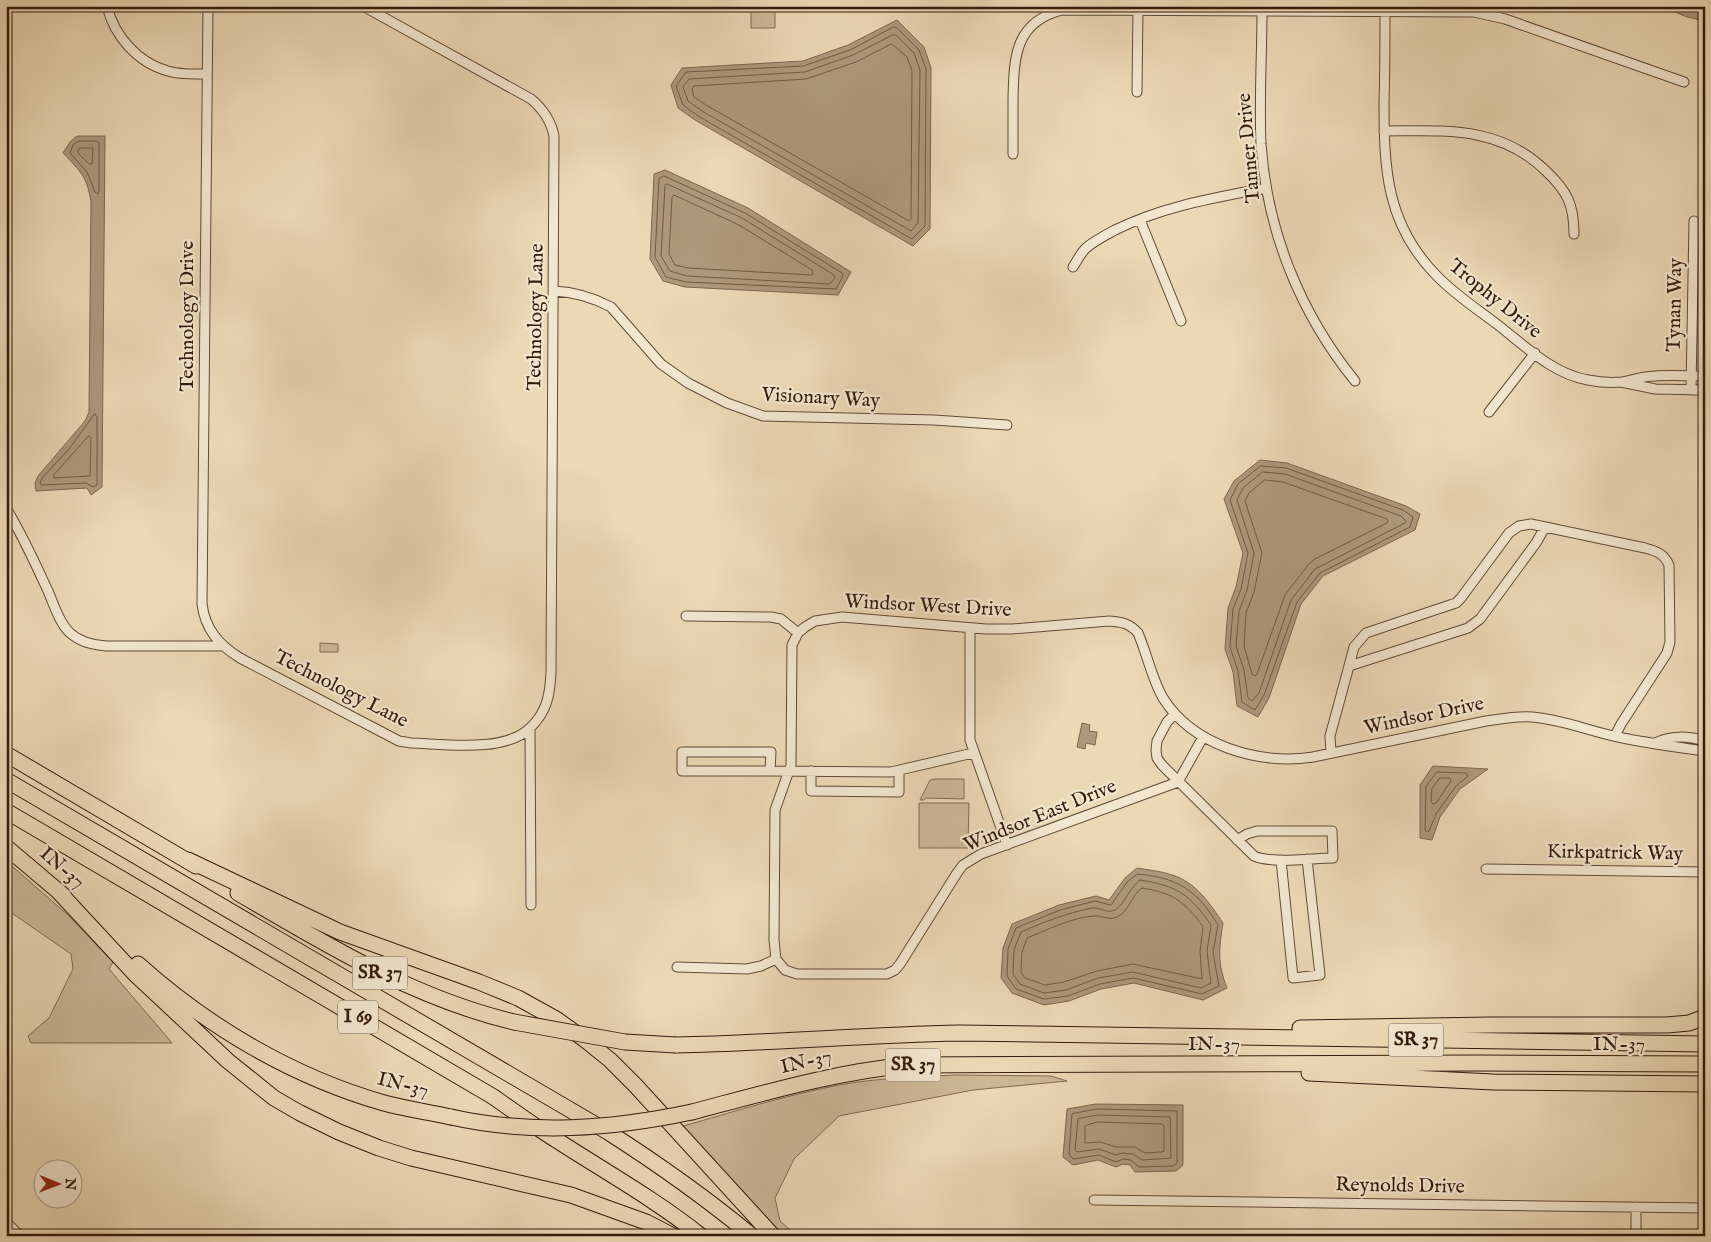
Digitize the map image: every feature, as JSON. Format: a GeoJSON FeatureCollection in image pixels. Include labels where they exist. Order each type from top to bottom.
{"type":"FeatureCollection","features":[{"type":"Feature","properties":{"kind":"highway","name":"IN-37"},"geometry":{"type":"LineString","coordinates":[[6,754],[188,860],[229,888],[335,950],[388,977],[464,1008],[514,1022],[625,1042],[676,1045],[959,1033],[1705,1044]]}},
{"type":"Feature","properties":{"kind":"highway","name":"I 69"},"geometry":{"type":"LineString","coordinates":[[6,780],[624,1142],[688,1185],[752,1236]]}},
{"type":"Feature","properties":{"kind":"highway","name":"I 69"},"geometry":{"type":"LineString","coordinates":[[6,811],[484,1091],[556,1140],[623,1180],[666,1209],[701,1236]]}},
{"type":"Feature","properties":{"kind":"highway","name":"IN-37"},"geometry":{"type":"LineString","coordinates":[[6,847],[168,990],[218,1026],[278,1061],[338,1088],[385,1103],[502,1125],[584,1128],[640,1121],[692,1112],[812,1080],[875,1068],[943,1065],[1705,1064]]}},
{"type":"Feature","properties":{"kind":"highway"},"geometry":{"type":"LineString","coordinates":[[188,860],[340,932],[479,982],[518,998],[556,1019],[584,1038],[636,1086],[773,1236]]}},
{"type":"Feature","properties":{"kind":"highway"},"geometry":{"type":"LineString","coordinates":[[58,891],[135,974],[228,1062],[274,1098],[300,1113],[379,1148],[420,1161],[571,1195],[638,1219],[673,1236]]}},
{"type":"Feature","properties":{"kind":"highway"},"geometry":{"type":"LineString","coordinates":[[1146,1035],[1219,1029],[1359,1028],[1491,1024],[1667,1025],[1689,1023],[1705,1017]]}},
{"type":"Feature","properties":{"kind":"highway"},"geometry":{"type":"LineString","coordinates":[[1193,1064],[1295,1072],[1468,1081],[1705,1084]]}},
{"type":"Feature","properties":{"kind":"street"},"geometry":{"type":"LineString","coordinates":[[107,6],[110,18],[119,35],[146,60],[158,68],[170,72],[207,74]]}},
{"type":"Feature","properties":{"kind":"street","name":"Technology Drive"},"geometry":{"type":"LineString","coordinates":[[208,6],[202,604],[208,625]]}},
{"type":"Feature","properties":{"kind":"street","name":"Technology Lane"},"geometry":{"type":"LineString","coordinates":[[208,625],[212,634],[223,646],[240,658],[399,741],[411,743],[497,744],[516,738],[530,728],[544,710],[550,687],[555,142],[553,130],[545,113],[527,96],[363,6]]}},
{"type":"Feature","properties":{"kind":"street"},"geometry":{"type":"LineString","coordinates":[[1137,92],[1138,8]]}},
{"type":"Feature","properties":{"kind":"street"},"geometry":{"type":"LineString","coordinates":[[1013,154],[1014,63],[1019,46],[1028,30],[1044,17],[1062,10],[1138,8],[1484,13],[1684,82]]}},
{"type":"Feature","properties":{"kind":"street","name":"Tanner Drive"},"geometry":{"type":"LineString","coordinates":[[1262,10],[1261,122],[1266,188],[1277,234],[1302,298],[1341,364],[1355,381]]}},
{"type":"Feature","properties":{"kind":"street","name":"Trophy Drive"},"geometry":{"type":"LineString","coordinates":[[1385,11],[1384,157],[1390,191],[1397,214],[1412,244],[1435,274],[1551,365],[1571,375],[1587,380],[1621,382],[1655,389],[1705,390]]}},
{"type":"Feature","properties":{"kind":"street"},"geometry":{"type":"LineString","coordinates":[[1384,131],[1470,133],[1494,139],[1517,149],[1542,168],[1564,191],[1573,211],[1574,234]]}},
{"type":"Feature","properties":{"kind":"street"},"geometry":{"type":"LineString","coordinates":[[1073,267],[1082,252],[1090,245],[1108,234],[1140,220],[1195,201],[1266,188]]}},
{"type":"Feature","properties":{"kind":"street"},"geometry":{"type":"LineString","coordinates":[[1140,220],[1181,321]]}},
{"type":"Feature","properties":{"kind":"street","name":"Tynan Way"},"geometry":{"type":"LineString","coordinates":[[1691,390],[1694,221]]}},
{"type":"Feature","properties":{"kind":"street","name":"Visionary Way"},"geometry":{"type":"LineString","coordinates":[[554,291],[575,294],[608,306],[661,364],[673,373],[704,392],[757,414],[775,418],[918,419],[1007,425]]}},
{"type":"Feature","properties":{"kind":"street"},"geometry":{"type":"LineString","coordinates":[[1489,412],[1535,353]]}},
{"type":"Feature","properties":{"kind":"street","name":"Trophy Drive"},"geometry":{"type":"LineString","coordinates":[[1621,382],[1649,376],[1705,376]]}},
{"type":"Feature","properties":{"kind":"street"},"geometry":{"type":"LineString","coordinates":[[6,508],[64,626],[80,640],[89,644],[106,646],[223,646]]}},
{"type":"Feature","properties":{"kind":"street"},"geometry":{"type":"LineString","coordinates":[[1330,753],[1330,736],[1354,647],[1366,633],[1456,602],[1509,534],[1525,524],[1656,551],[1666,558],[1669,565],[1669,649],[1615,736]]}},
{"type":"Feature","properties":{"kind":"street"},"geometry":{"type":"LineString","coordinates":[[1349,666],[1468,628],[1474,624],[1480,619],[1536,543],[1545,527]]}},
{"type":"Feature","properties":{"kind":"street"},"geometry":{"type":"LineString","coordinates":[[677,967],[747,969],[761,966],[776,959],[774,940],[776,810],[790,771],[792,645],[798,633],[781,619],[771,617],[686,616]]}},
{"type":"Feature","properties":{"kind":"street","name":"Windsor West Drive"},"geometry":{"type":"LineString","coordinates":[[798,633],[804,627],[816,621],[842,617],[970,628],[1012,629],[1109,621],[1127,623],[1138,633],[1163,697],[1175,714],[1203,737]]}},
{"type":"Feature","properties":{"kind":"street"},"geometry":{"type":"LineString","coordinates":[[970,628],[969,733],[974,753],[1007,844]]}},
{"type":"Feature","properties":{"kind":"street"},"geometry":{"type":"LineString","coordinates":[[1175,714],[1167,722],[1157,741],[1156,750],[1158,758],[1178,782],[1237,840],[1254,856],[1259,859],[1281,860],[1333,858],[1332,830],[1257,831],[1237,840]]}},
{"type":"Feature","properties":{"kind":"street","name":"Windsor Drive"},"geometry":{"type":"LineString","coordinates":[[1203,737],[1246,754],[1270,758],[1303,759],[1486,720],[1533,717],[1655,743],[1664,747],[1705,751]]}},
{"type":"Feature","properties":{"kind":"street"},"geometry":{"type":"LineString","coordinates":[[530,728],[531,905]]}},
{"type":"Feature","properties":{"kind":"street"},"geometry":{"type":"LineString","coordinates":[[1178,782],[1203,737]]}},
{"type":"Feature","properties":{"kind":"street","name":"Windsor Drive"},"geometry":{"type":"LineString","coordinates":[[1655,743],[1664,738],[1688,738],[1705,741]]}},
{"type":"Feature","properties":{"kind":"street"},"geometry":{"type":"LineString","coordinates":[[770,771],[771,752],[682,752],[682,771],[811,772],[899,771],[974,753]]}},
{"type":"Feature","properties":{"kind":"street"},"geometry":{"type":"LineString","coordinates":[[811,772],[811,790],[898,792],[899,771]]}},
{"type":"Feature","properties":{"kind":"street","name":"Windsor East Drive"},"geometry":{"type":"LineString","coordinates":[[776,959],[785,970],[797,974],[887,974],[895,970],[900,964],[963,864],[973,857],[1178,782]]}},
{"type":"Feature","properties":{"kind":"street"},"geometry":{"type":"LineString","coordinates":[[1281,860],[1293,978],[1320,975],[1307,859]]}},
{"type":"Feature","properties":{"kind":"street","name":"Kirkpatrick Way"},"geometry":{"type":"LineString","coordinates":[[1486,868],[1705,872]]}},
{"type":"Feature","properties":{"kind":"street","name":"Reynolds Drive"},"geometry":{"type":"LineString","coordinates":[[1094,1200],[1705,1208]]}},
{"type":"Feature","properties":{"kind":"street"},"geometry":{"type":"LineString","coordinates":[[1636,1207],[1636,1236]]}},
{"type":"Feature","properties":{"kind":"street"},"geometry":{"type":"LineString","coordinates":[[6,1222],[20,1236]]}},
{"type":"Feature","properties":{"kind":"shaded area"},"geometry":{"type":"Polygon","coordinates":[[[751,6],[775,6],[775,28],[751,28],[751,6]]]}},
{"type":"Feature","properties":{"kind":"shaded area"},"geometry":{"type":"Polygon","coordinates":[[[320,643],[338,644],[338,652],[320,652],[320,643]]]}},
{"type":"Feature","properties":{"kind":"shaded area"},"geometry":{"type":"Polygon","coordinates":[[[964,779],[964,799],[926,798],[920,800],[930,780],[964,779]]]}},
{"type":"Feature","properties":{"kind":"shaded area"},"geometry":{"type":"Polygon","coordinates":[[[919,803],[969,803],[968,848],[919,848],[919,803]]]}},
{"type":"Feature","properties":{"kind":"shaded area"},"geometry":{"type":"Polygon","coordinates":[[[6,861],[68,915],[113,962],[109,969],[172,1043],[31,1043],[28,1036],[49,1018],[73,969],[71,954],[6,909],[6,861]]]}},
{"type":"Feature","properties":{"kind":"shaded area"},"geometry":{"type":"Polygon","coordinates":[[[956,1075],[1051,1076],[1067,1081],[973,1090],[839,1116],[794,1159],[775,1198],[780,1221],[797,1236],[784,1236],[683,1126],[777,1099],[849,1083],[956,1075]]]}},
{"type":"Feature","properties":{"kind":"water"},"geometry":{"type":"Polygon","coordinates":[[[1660,6],[1705,6],[1705,21],[1687,17],[1660,6]]]}},
{"type":"Feature","properties":{"kind":"water"},"geometry":{"type":"Polygon","coordinates":[[[897,20],[924,47],[931,68],[930,229],[913,246],[695,120],[678,108],[671,85],[682,68],[803,61],[848,45],[897,20]]]}},
{"type":"Feature","properties":{"kind":"water"},"geometry":{"type":"Polygon","coordinates":[[[77,136],[105,136],[102,487],[91,495],[87,488],[36,491],[35,483],[38,476],[85,421],[89,412],[91,202],[85,180],[63,153],[70,142],[77,136]]]}},
{"type":"Feature","properties":{"kind":"water"},"geometry":{"type":"Polygon","coordinates":[[[665,170],[748,208],[851,272],[838,295],[685,287],[663,281],[650,259],[654,174],[665,170]]]}},
{"type":"Feature","properties":{"kind":"water"},"geometry":{"type":"Polygon","coordinates":[[[1260,460],[1287,463],[1406,506],[1420,514],[1415,530],[1323,576],[1301,604],[1269,698],[1258,717],[1237,706],[1233,672],[1225,649],[1228,608],[1236,587],[1243,553],[1224,499],[1234,481],[1260,460]]]}},
{"type":"Feature","properties":{"kind":"water"},"geometry":{"type":"Polygon","coordinates":[[[1082,723],[1090,725],[1089,731],[1097,732],[1095,745],[1086,743],[1085,749],[1077,747],[1082,723]]]}},
{"type":"Feature","properties":{"kind":"water"},"geometry":{"type":"Polygon","coordinates":[[[1433,766],[1488,769],[1460,789],[1440,817],[1432,840],[1420,838],[1420,785],[1433,766]]]}},
{"type":"Feature","properties":{"kind":"water"},"geometry":{"type":"Polygon","coordinates":[[[1137,868],[1163,872],[1181,878],[1202,894],[1213,908],[1223,923],[1220,956],[1227,988],[1203,1000],[1134,983],[1101,989],[1069,1001],[1044,1005],[1012,993],[1001,978],[1003,948],[1012,924],[1059,905],[1096,896],[1109,900],[1125,878],[1137,868]]]}},
{"type":"Feature","properties":{"kind":"water"},"geometry":{"type":"Polygon","coordinates":[[[1096,1104],[1183,1105],[1183,1165],[1176,1171],[1135,1172],[1130,1165],[1123,1164],[1116,1167],[1098,1160],[1073,1165],[1063,1157],[1067,1109],[1096,1104]]]}}]}
